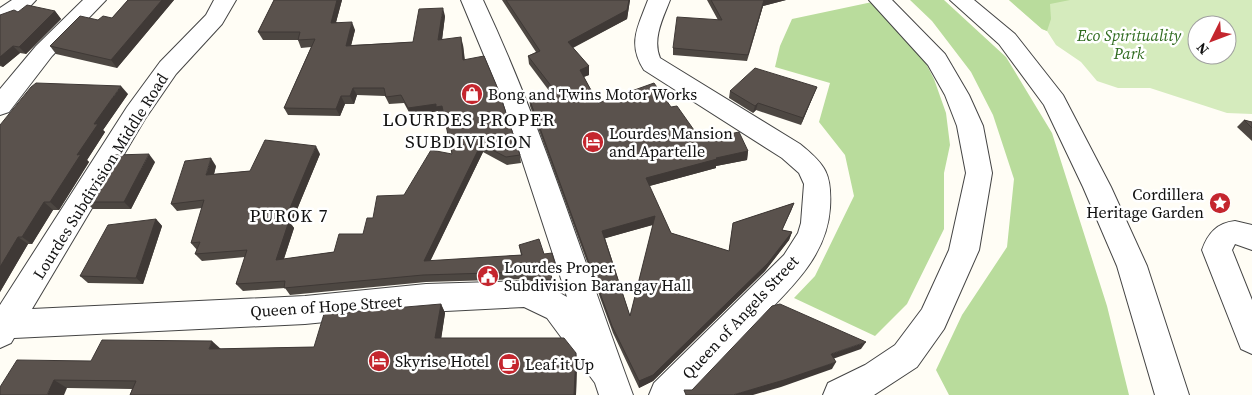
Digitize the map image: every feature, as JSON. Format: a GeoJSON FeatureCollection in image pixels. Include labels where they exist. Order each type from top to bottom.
{"type":"FeatureCollection","features":[{"type":"Feature","properties":{"kind":"street"},"geometry":{"type":"LineString","coordinates":[[0,17],[14,10],[25,0]]}},
{"type":"Feature","properties":{"kind":"street"},"geometry":{"type":"LineString","coordinates":[[0,106],[44,51],[95,0]]}},
{"type":"Feature","properties":{"kind":"street","name":"Lourdes Subdivision Middle Road"},"geometry":{"type":"LineString","coordinates":[[3,329],[136,113],[168,68],[214,19],[225,0]]}},
{"type":"Feature","properties":{"kind":"street"},"geometry":{"type":"LineString","coordinates":[[472,0],[504,74],[547,192],[612,385]]}},
{"type":"Feature","properties":{"kind":"street","name":"Queen of Angels Street"},"geometry":{"type":"LineString","coordinates":[[659,0],[644,48],[646,57],[652,64],[791,151],[809,166],[818,184],[815,222],[811,237],[794,264],[666,395]]}},
{"type":"Feature","properties":{"kind":"street"},"geometry":{"type":"LineString","coordinates":[[840,395],[877,376],[906,356],[933,319],[964,250],[979,173],[970,126],[957,94],[937,60],[880,0]]}},
{"type":"Feature","properties":{"kind":"street"},"geometry":{"type":"LineString","coordinates":[[961,0],[1007,39],[1054,101],[1097,187],[1132,266],[1172,395]]}},
{"type":"Feature","properties":{"kind":"street"},"geometry":{"type":"LineString","coordinates":[[1252,238],[1236,232],[1228,233],[1219,241],[1217,250],[1252,339]]}},
{"type":"Feature","properties":{"kind":"street","name":"Queen of Hope Street"},"geometry":{"type":"LineString","coordinates":[[3,329],[305,310],[426,298],[524,294],[542,299],[558,308],[612,385]]}},
{"type":"Feature","properties":{"kind":"green space"},"geometry":{"type":"Polygon","coordinates":[[[910,0],[944,0],[1006,57],[1052,133],[1107,306],[1129,395],[949,395],[936,370],[962,315],[1007,247],[1014,179],[993,115],[971,72],[932,21],[910,0]]]}},
{"type":"Feature","properties":{"kind":"green space","name":"Eco Spirituality Park"},"geometry":{"type":"Polygon","coordinates":[[[1009,0],[1252,0],[1252,114],[1227,113],[1150,88],[1118,88],[1097,81],[1081,62],[1056,45],[1047,31],[1042,29],[1009,0]]]}},
{"type":"Feature","properties":{"kind":"green space"},"geometry":{"type":"Polygon","coordinates":[[[1009,0],[1070,0],[1050,4],[1051,19],[1047,31],[1042,29],[1009,0]]]}},
{"type":"Feature","properties":{"kind":"green space"},"geometry":{"type":"Polygon","coordinates":[[[877,1],[920,52],[934,79],[946,113],[950,145],[944,173],[944,229],[907,304],[875,336],[794,298],[815,276],[854,196],[845,155],[819,122],[830,83],[775,67],[780,46],[792,19],[877,1]]]}},
{"type":"Feature","properties":{"kind":"building"},"geometry":{"type":"Polygon","coordinates":[[[128,0],[162,0],[111,60],[50,46],[80,16],[98,20],[103,16],[112,18],[128,0]]]}},
{"type":"Feature","properties":{"kind":"building"},"geometry":{"type":"Polygon","coordinates":[[[274,0],[337,0],[331,23],[352,22],[346,46],[413,42],[419,9],[443,8],[438,40],[461,37],[463,60],[484,56],[498,89],[520,155],[506,157],[481,144],[424,261],[522,255],[519,245],[539,239],[544,254],[552,253],[555,264],[548,266],[553,281],[522,272],[423,275],[284,288],[285,281],[236,284],[247,250],[195,254],[200,242],[191,243],[204,200],[171,204],[185,161],[211,158],[206,175],[250,171],[265,140],[316,146],[285,220],[289,221],[276,260],[334,252],[339,234],[363,234],[367,218],[373,218],[377,196],[404,195],[431,150],[452,154],[442,106],[436,107],[436,104],[408,108],[401,95],[386,97],[384,88],[353,88],[350,96],[341,96],[336,109],[284,108],[315,39],[298,40],[300,32],[258,32],[274,0]]]}},
{"type":"Feature","properties":{"kind":"building"},"geometry":{"type":"Polygon","coordinates":[[[506,0],[629,0],[627,10],[568,42],[589,66],[580,70],[598,103],[654,83],[671,107],[677,106],[701,140],[739,132],[748,151],[646,178],[671,233],[729,251],[733,223],[794,203],[782,230],[792,232],[768,263],[653,375],[639,381],[612,326],[529,98],[555,91],[528,56],[540,51],[506,0]],[[655,216],[602,231],[630,316],[655,216]]]}},
{"type":"Feature","properties":{"kind":"building"},"geometry":{"type":"Polygon","coordinates":[[[711,0],[764,0],[748,55],[673,48],[677,17],[722,20],[711,0]]]}},
{"type":"Feature","properties":{"kind":"building"},"geometry":{"type":"Polygon","coordinates":[[[27,5],[55,11],[19,47],[13,46],[0,57],[0,15],[14,10],[18,12],[27,5]]]}},
{"type":"Feature","properties":{"kind":"building"},"geometry":{"type":"Polygon","coordinates":[[[755,68],[817,87],[803,118],[758,103],[755,106],[730,91],[755,68]]]}},
{"type":"Feature","properties":{"kind":"building"},"geometry":{"type":"Polygon","coordinates":[[[36,83],[121,86],[94,124],[98,124],[77,155],[81,154],[50,202],[44,202],[22,237],[18,237],[0,267],[0,125],[36,83]]]}},
{"type":"Feature","properties":{"kind":"building"},"geometry":{"type":"Polygon","coordinates":[[[1244,120],[1252,122],[1252,128],[1244,120]]]}},
{"type":"Feature","properties":{"kind":"building"},"geometry":{"type":"Polygon","coordinates":[[[149,154],[124,202],[86,202],[115,155],[149,154]]]}},
{"type":"Feature","properties":{"kind":"building"},"geometry":{"type":"Polygon","coordinates":[[[156,219],[136,278],[80,276],[108,225],[156,219]]]}},
{"type":"Feature","properties":{"kind":"building"},"geometry":{"type":"Polygon","coordinates":[[[441,304],[435,338],[564,338],[576,353],[574,395],[130,395],[136,381],[54,380],[47,395],[0,395],[0,387],[17,360],[91,361],[102,340],[212,341],[209,349],[314,347],[324,314],[441,304]]]}},
{"type":"Feature","properties":{"kind":"building"},"geometry":{"type":"Polygon","coordinates":[[[780,304],[866,342],[831,354],[836,362],[784,380],[733,395],[686,395],[684,390],[692,390],[772,306],[780,304]]]}},
{"type":"Feature","properties":{"kind":"place","name":"Bong and Twins Motor Works"},"geometry":{"type":"Point","coordinates":[472,94]}},
{"type":"Feature","properties":{"kind":"place","name":"Lourdes Mansion and Apartelle"},"geometry":{"type":"Point","coordinates":[593,142]}},
{"type":"Feature","properties":{"kind":"place","name":"Cordillera Heritage Garden"},"geometry":{"type":"Point","coordinates":[1220,203]}},
{"type":"Feature","properties":{"kind":"place","name":"Lourdes Proper Subdivision Barangay Hall"},"geometry":{"type":"Point","coordinates":[488,276]}},
{"type":"Feature","properties":{"kind":"place","name":"Skyrise Hotel"},"geometry":{"type":"Point","coordinates":[379,361]}},
{"type":"Feature","properties":{"kind":"place","name":"Leaf it Up"},"geometry":{"type":"Point","coordinates":[509,364]}},
{"type":"Feature","properties":{"kind":"district","name":"LOURDES PROPER SUBDIVISION"},"geometry":{"type":"Point","coordinates":[469,130]}},
{"type":"Feature","properties":{"kind":"district","name":"PUROK 7"},"geometry":{"type":"Point","coordinates":[289,216]}}]}
